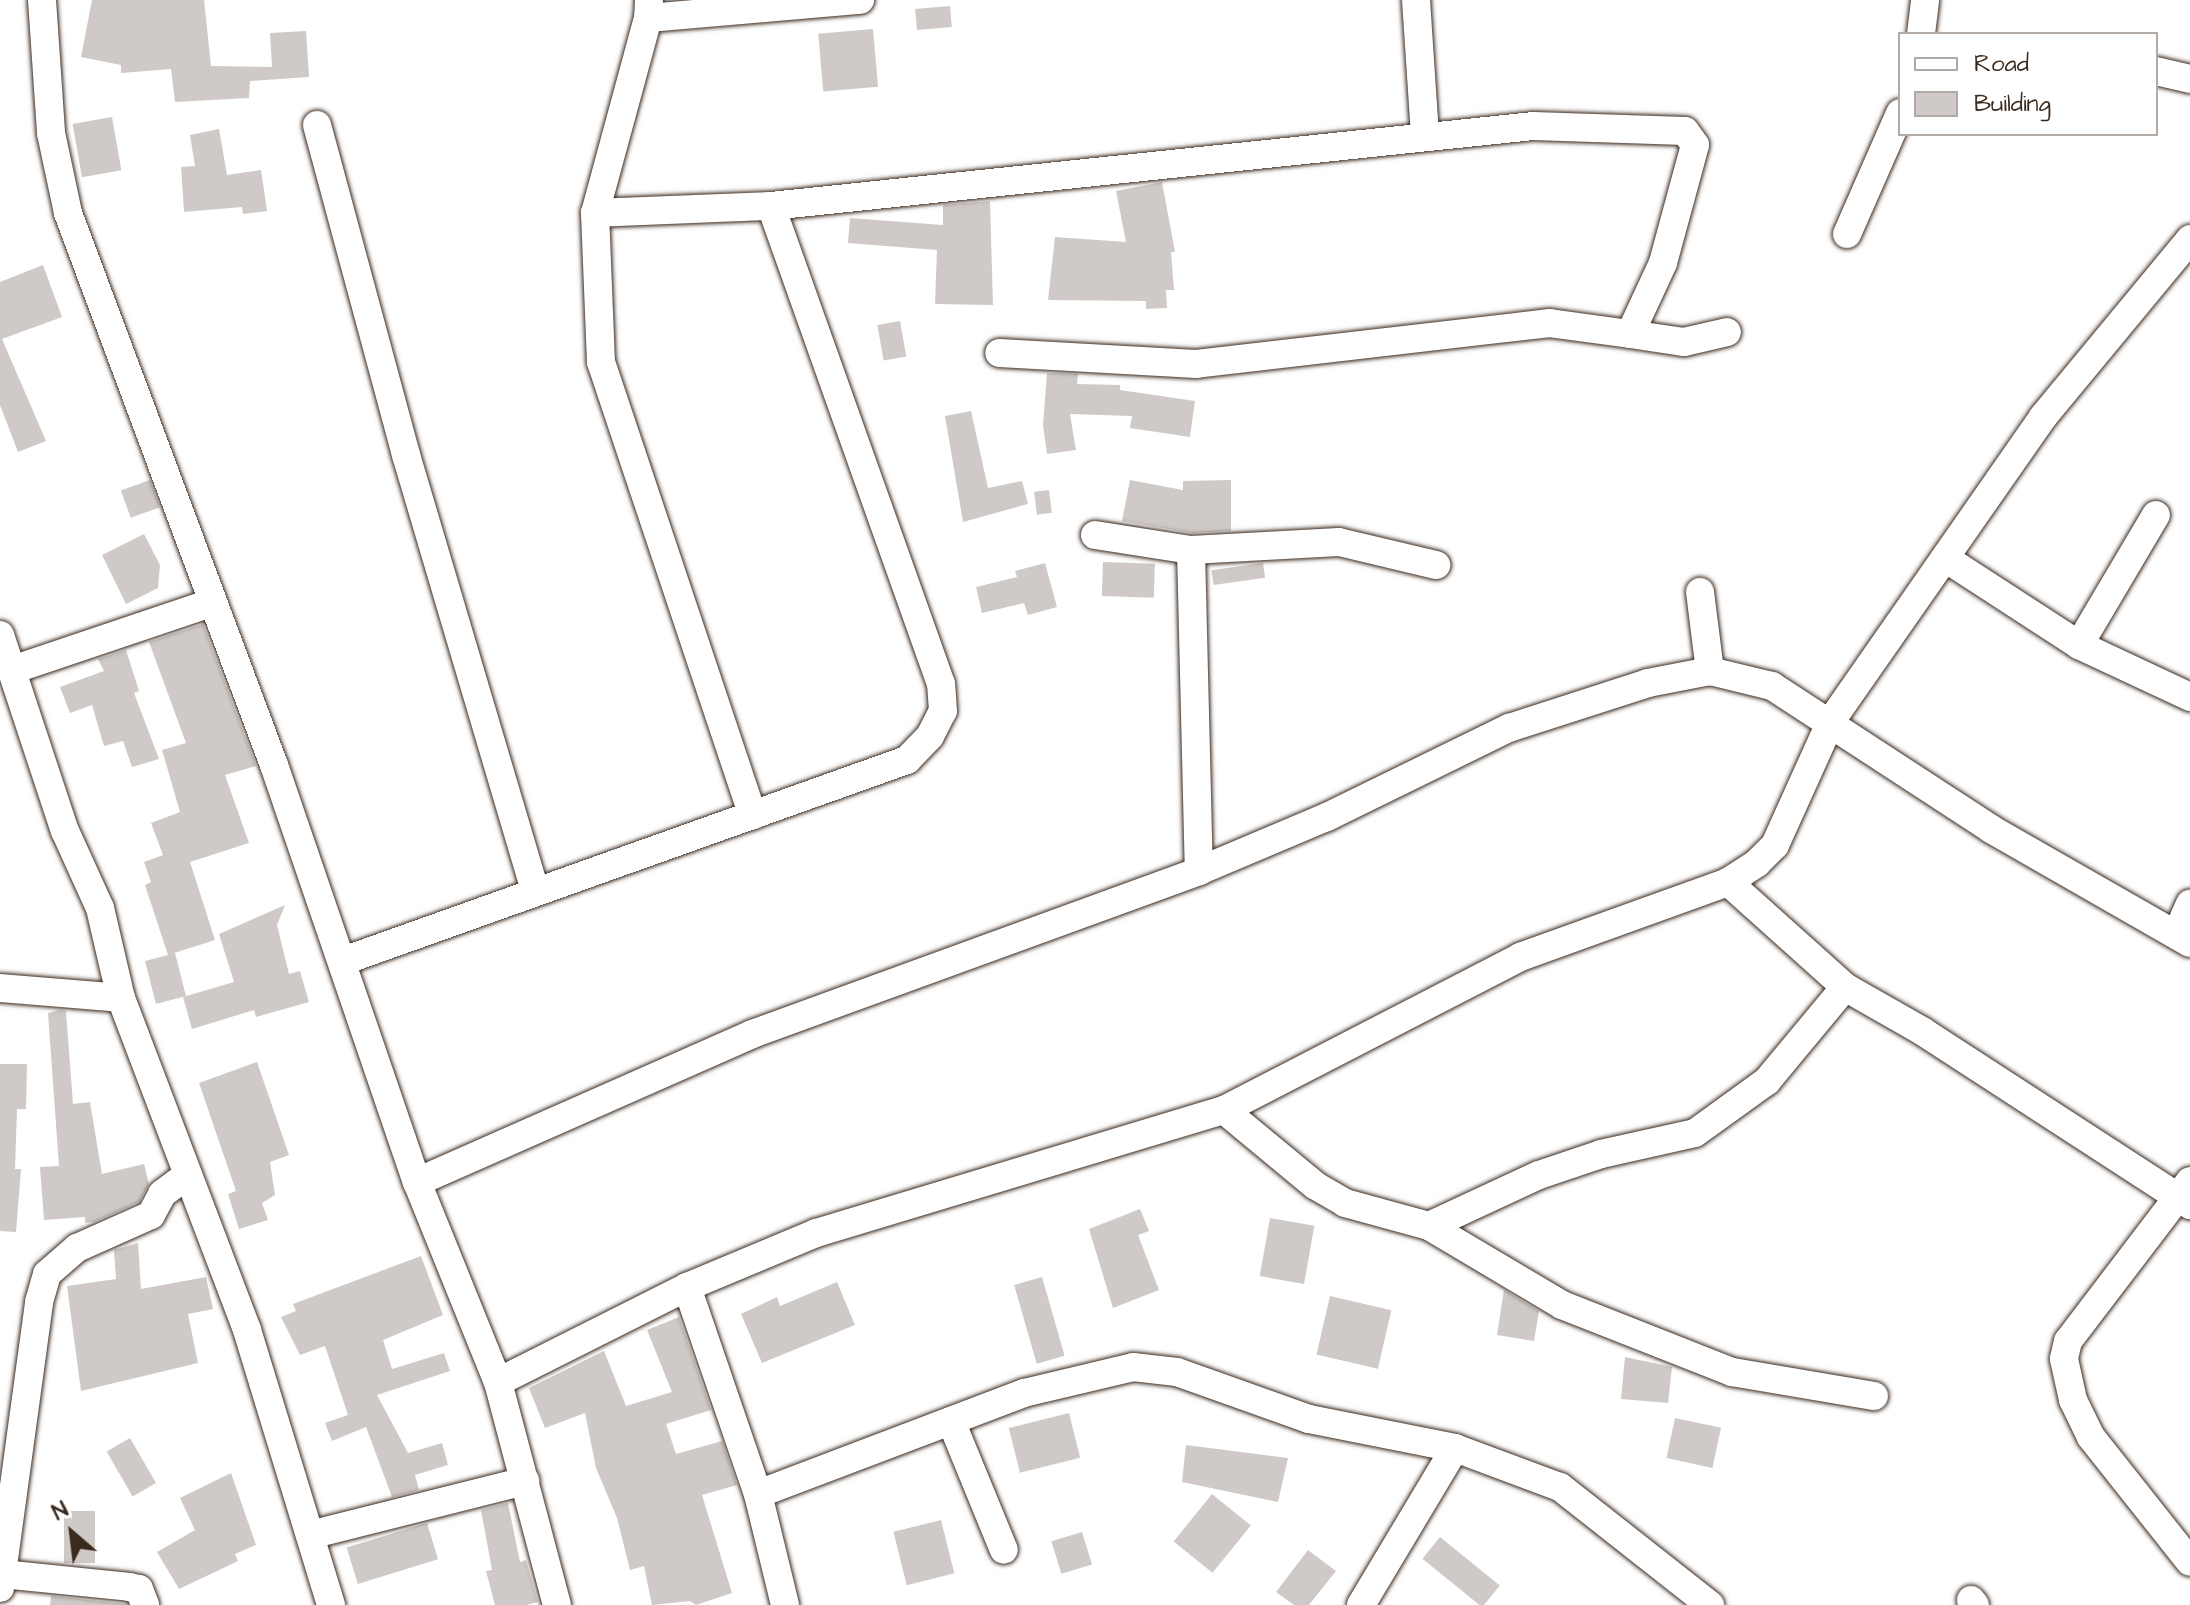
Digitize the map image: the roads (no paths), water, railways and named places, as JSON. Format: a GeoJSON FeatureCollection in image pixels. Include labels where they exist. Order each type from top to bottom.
{"type":"FeatureCollection","features":[{"type":"Feature","properties":{"kind":"street"},"geometry":{"type":"LineString","coordinates":[[42,0],[51,133],[68,213],[343,961],[417,1182],[498,1382],[557,1605]]}},
{"type":"Feature","properties":{"kind":"street"},"geometry":{"type":"LineString","coordinates":[[753,815],[607,384],[599,343],[595,213],[648,9],[860,0]]}},
{"type":"Feature","properties":{"kind":"street"},"geometry":{"type":"LineString","coordinates":[[1416,0],[1425,134]]}},
{"type":"Feature","properties":{"kind":"street"},"geometry":{"type":"LineString","coordinates":[[1921,32],[1925,0]]}},
{"type":"Feature","properties":{"kind":"street"},"geometry":{"type":"LineString","coordinates":[[2158,71],[2190,79]]}},
{"type":"Feature","properties":{"kind":"street"},"geometry":{"type":"LineString","coordinates":[[1847,234],[1898,118]]}},
{"type":"Feature","properties":{"kind":"street"},"geometry":{"type":"LineString","coordinates":[[317,125],[406,455],[535,890]]}},
{"type":"Feature","properties":{"kind":"street"},"geometry":{"type":"LineString","coordinates":[[595,213],[771,206],[1122,173],[1425,134],[1533,126],[1685,131],[1695,145],[1663,263],[1630,334]]}},
{"type":"Feature","properties":{"kind":"street"},"geometry":{"type":"LineString","coordinates":[[343,961],[535,890],[907,760],[921,749],[943,711],[941,684],[906,578],[771,206]]}},
{"type":"Feature","properties":{"kind":"street"},"geometry":{"type":"LineString","coordinates":[[498,1382],[687,1287],[816,1233],[1224,1110],[1520,957],[1728,882],[1775,845],[1831,721],[2043,417],[2190,239]]}},
{"type":"Feature","properties":{"kind":"street"},"geometry":{"type":"LineString","coordinates":[[999,353],[1196,364],[1261,360],[1306,348],[1550,323],[1684,342],[1727,332]]}},
{"type":"Feature","properties":{"kind":"street"},"geometry":{"type":"LineString","coordinates":[[2079,645],[2156,515]]}},
{"type":"Feature","properties":{"kind":"street"},"geometry":{"type":"LineString","coordinates":[[1095,535],[1191,550],[1339,542],[1436,565]]}},
{"type":"Feature","properties":{"kind":"street"},"geometry":{"type":"LineString","coordinates":[[1191,550],[1199,871]]}},
{"type":"Feature","properties":{"kind":"street"},"geometry":{"type":"LineString","coordinates":[[1945,558],[2079,645],[2190,697]]}},
{"type":"Feature","properties":{"kind":"street"},"geometry":{"type":"LineString","coordinates":[[1700,592],[1710,671]]}},
{"type":"Feature","properties":{"kind":"street"},"geometry":{"type":"LineString","coordinates":[[12,670],[211,603]]}},
{"type":"Feature","properties":{"kind":"street"},"geometry":{"type":"LineString","coordinates":[[0,635],[65,831],[100,908],[121,998],[247,1330],[331,1605]]}},
{"type":"Feature","properties":{"kind":"street"},"geometry":{"type":"LineString","coordinates":[[417,1182],[752,1034],[1199,871],[1327,817],[1509,728],[1648,683],[1710,671],[1765,683],[1831,721],[1991,829],[2183,938],[2190,904]]}},
{"type":"Feature","properties":{"kind":"street"},"geometry":{"type":"LineString","coordinates":[[1728,882],[1845,987],[2187,1194],[2068,1341],[2064,1359],[2073,1400],[2091,1437],[2190,1562]]}},
{"type":"Feature","properties":{"kind":"street"},"geometry":{"type":"LineString","coordinates":[[1429,1226],[1539,1175],[1601,1154],[1695,1133],[1767,1081],[1845,987]]}},
{"type":"Feature","properties":{"kind":"street"},"geometry":{"type":"LineString","coordinates":[[0,988],[121,998]]}},
{"type":"Feature","properties":{"kind":"street"},"geometry":{"type":"LineString","coordinates":[[1224,1110],[1335,1197],[1429,1226],[1562,1305],[1732,1372],[1874,1396]]}},
{"type":"Feature","properties":{"kind":"street"},"geometry":{"type":"LineString","coordinates":[[145,1605],[139,1589],[129,1587],[1,1581],[39,1302],[47,1274],[77,1248],[140,1222],[162,1194],[187,1175]]}},
{"type":"Feature","properties":{"kind":"street"},"geometry":{"type":"LineString","coordinates":[[687,1287],[758,1494],[785,1605]]}},
{"type":"Feature","properties":{"kind":"street"},"geometry":{"type":"LineString","coordinates":[[758,1494],[1024,1393],[1133,1367],[1177,1372],[1309,1419],[1455,1448],[1560,1487],[1710,1605]]}},
{"type":"Feature","properties":{"kind":"street"},"geometry":{"type":"LineString","coordinates":[[951,1421],[1004,1550]]}},
{"type":"Feature","properties":{"kind":"street"},"geometry":{"type":"LineString","coordinates":[[1361,1605],[1455,1448]]}},
{"type":"Feature","properties":{"kind":"street"},"geometry":{"type":"LineString","coordinates":[[310,1535],[525,1481]]}}]}
